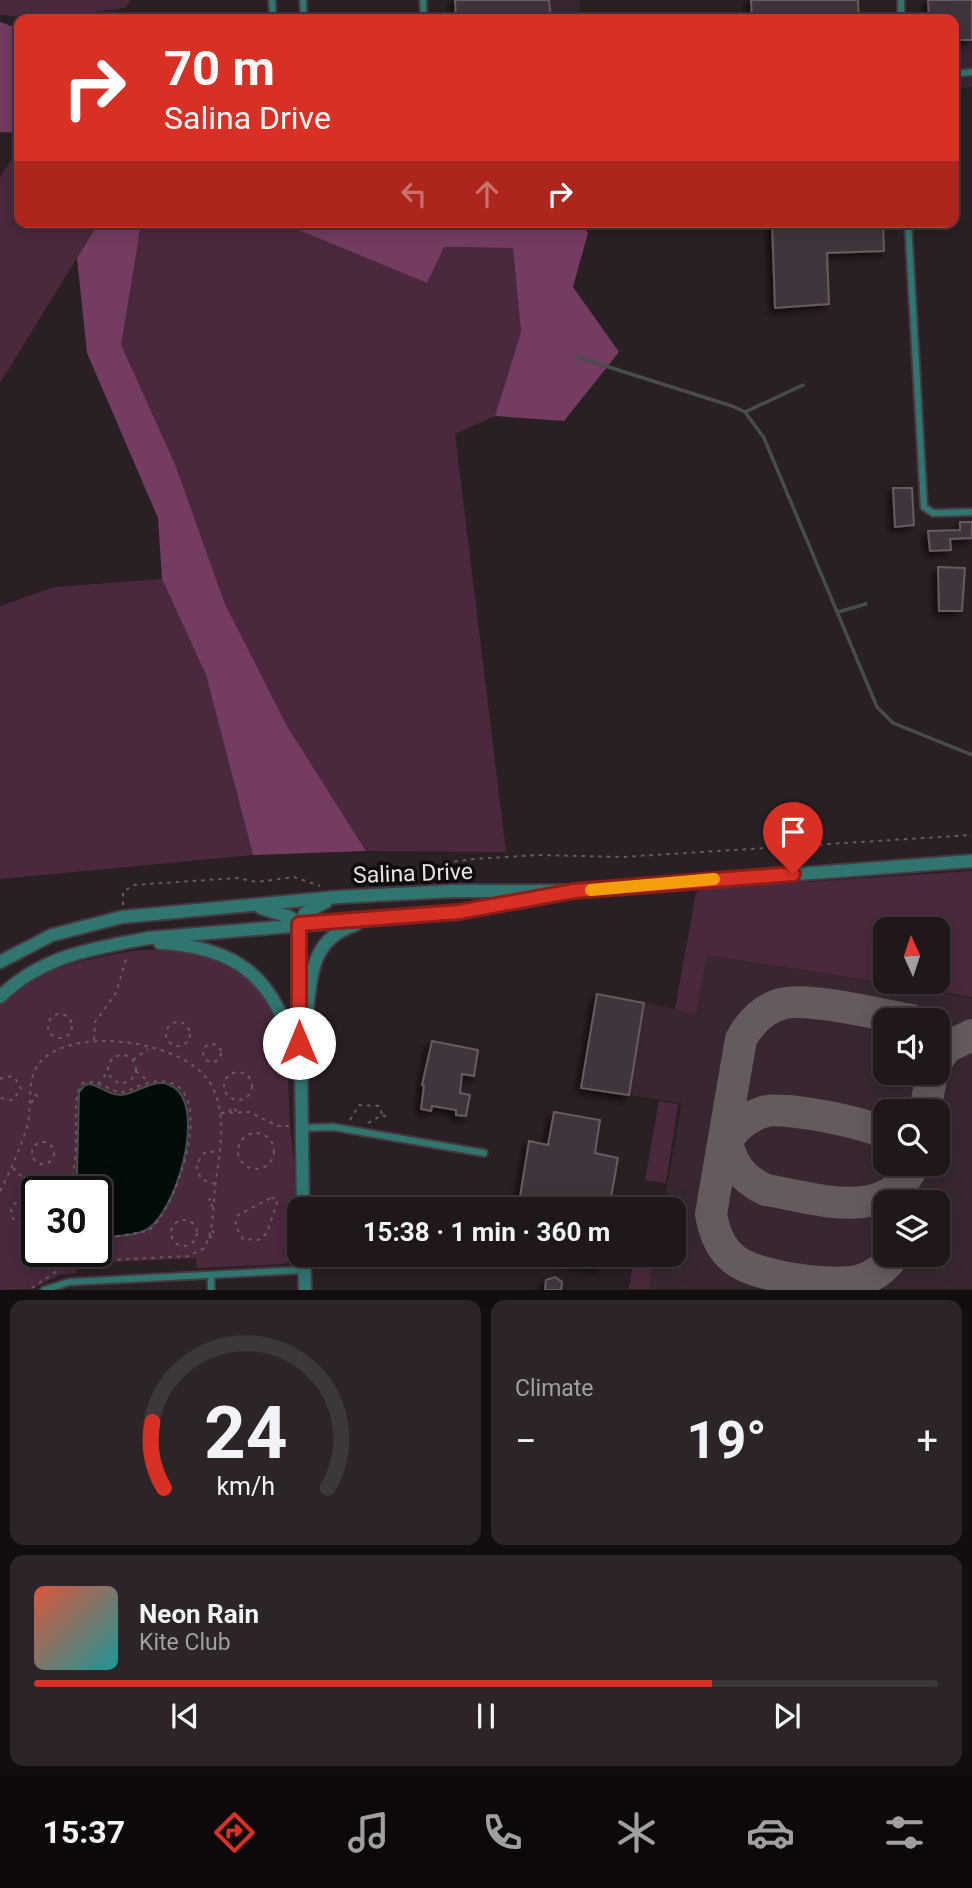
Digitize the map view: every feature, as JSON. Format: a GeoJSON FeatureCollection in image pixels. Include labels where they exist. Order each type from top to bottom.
{"type":"FeatureCollection","features":[{"type":"Feature","properties":{"kind":"street","name":"Salina Drive"},"geometry":{"type":"LineString","coordinates":[[0,962],[52,935],[98,922],[338,897],[453,891],[574,891],[972,861]]}},
{"type":"Feature","properties":{"kind":"street","name":"Salina Drive"},"geometry":{"type":"LineString","coordinates":[[0,998],[14,983],[58,958],[132,941],[299,924],[459,912],[574,891]]}},
{"type":"Feature","properties":{"kind":"street"},"geometry":{"type":"LineString","coordinates":[[303,1197],[299,924],[305,913],[338,897]]}},
{"type":"Feature","properties":{"kind":"street","name":"Salina Drive"},"geometry":{"type":"LineString","coordinates":[[254,906],[290,917],[299,924]]}},
{"type":"Feature","properties":{"kind":"street","name":"Salina Drive"},"geometry":{"type":"LineString","coordinates":[[299,1067],[314,964],[322,946],[337,931],[380,918]]}},
{"type":"Feature","properties":{"kind":"street"},"geometry":{"type":"LineString","coordinates":[[132,941],[201,949],[245,968],[259,979],[279,1005],[288,1023],[299,1067]]}},
{"type":"Feature","properties":{"kind":"street"},"geometry":{"type":"LineString","coordinates":[[304,1270],[305,1290]]}},
{"type":"Feature","properties":{"kind":"lane"},"geometry":{"type":"LineString","coordinates":[[908,228],[924,507],[933,513],[972,512]]}},
{"type":"Feature","properties":{"kind":"lane"},"geometry":{"type":"LineString","coordinates":[[0,991],[14,983]]}},
{"type":"Feature","properties":{"kind":"lane"},"geometry":{"type":"LineString","coordinates":[[302,1128],[333,1127],[485,1153]]}},
{"type":"Feature","properties":{"kind":"lane"},"geometry":{"type":"LineString","coordinates":[[44,1290],[69,1282],[304,1270]]}},
{"type":"Feature","properties":{"kind":"lane"},"geometry":{"type":"LineString","coordinates":[[211,1275],[211,1290]]}},
{"type":"Feature","properties":{"kind":"path"},"geometry":{"type":"LineString","coordinates":[[59,1014],[67,1016],[72,1022],[72,1030],[66,1037],[54,1036],[48,1027],[50,1020],[59,1014]]}},
{"type":"Feature","properties":{"kind":"path"},"geometry":{"type":"LineString","coordinates":[[177,1021],[185,1023],[190,1034],[187,1042],[172,1044],[166,1035],[168,1028],[177,1021]]}},
{"type":"Feature","properties":{"kind":"path"},"geometry":{"type":"LineString","coordinates":[[0,1191],[12,1168],[27,1125],[32,1073],[42,1061],[72,1043],[93,1040],[149,1048],[187,1060],[210,1083],[221,1113],[215,1196],[208,1238],[203,1249],[188,1256],[112,1259]]}},
{"type":"Feature","properties":{"kind":"path"},"geometry":{"type":"LineString","coordinates":[[209,1045],[218,1046],[221,1057],[217,1062],[208,1061],[203,1054],[205,1049],[209,1045]]}},
{"type":"Feature","properties":{"kind":"path"},"geometry":{"type":"LineString","coordinates":[[133,1061],[149,1048]]}},
{"type":"Feature","properties":{"kind":"path"},"geometry":{"type":"LineString","coordinates":[[98,1084],[108,1072],[109,1063],[117,1056],[125,1056],[133,1061],[135,1070],[149,1082]]}},
{"type":"Feature","properties":{"kind":"path"},"geometry":{"type":"LineString","coordinates":[[108,1072],[113,1080],[122,1083],[130,1080],[135,1070]]}},
{"type":"Feature","properties":{"kind":"path"},"geometry":{"type":"LineString","coordinates":[[232,1073],[245,1074],[252,1085],[250,1093],[239,1100],[230,1097],[224,1089],[225,1080],[232,1073]]}},
{"type":"Feature","properties":{"kind":"path"},"geometry":{"type":"LineString","coordinates":[[0,1079],[7,1076],[15,1078],[21,1089],[13,1100],[0,1098]]}},
{"type":"Feature","properties":{"kind":"path"},"geometry":{"type":"LineString","coordinates":[[74,1176],[77,1091],[83,1083],[98,1084],[120,1093],[149,1082],[169,1082],[180,1089],[188,1103],[189,1139],[175,1192],[154,1227],[140,1234],[112,1238]]}},
{"type":"Feature","properties":{"kind":"path"},"geometry":{"type":"LineString","coordinates":[[30,1103],[37,1096],[31,1091]]}},
{"type":"Feature","properties":{"kind":"path"},"geometry":{"type":"LineString","coordinates":[[350,1120],[359,1105],[364,1103],[379,1106],[382,1115]]}},
{"type":"Feature","properties":{"kind":"path"},"geometry":{"type":"LineString","coordinates":[[228,1112],[233,1107],[238,1112]]}},
{"type":"Feature","properties":{"kind":"path"},"geometry":{"type":"LineString","coordinates":[[255,1132],[267,1136],[274,1147],[272,1160],[262,1168],[245,1166],[238,1157],[240,1140],[255,1132]]}},
{"type":"Feature","properties":{"kind":"path"},"geometry":{"type":"LineString","coordinates":[[39,1142],[50,1143],[55,1153],[53,1160],[44,1164],[36,1162],[32,1155],[33,1147],[39,1142]]}},
{"type":"Feature","properties":{"kind":"path"},"geometry":{"type":"LineString","coordinates":[[216,1184],[201,1179],[196,1165],[204,1153],[219,1151]]}},
{"type":"Feature","properties":{"kind":"path"},"geometry":{"type":"LineString","coordinates":[[12,1168],[21,1176]]}},
{"type":"Feature","properties":{"kind":"path"},"geometry":{"type":"LineString","coordinates":[[213,1208],[208,1201],[215,1196]]}},
{"type":"Feature","properties":{"kind":"path"},"geometry":{"type":"LineString","coordinates":[[275,1198],[277,1203],[267,1233],[259,1240],[243,1239],[237,1230],[236,1220],[242,1210],[275,1198]]}},
{"type":"Feature","properties":{"kind":"path"},"geometry":{"type":"LineString","coordinates":[[18,1202],[28,1203],[32,1208],[31,1218],[22,1223],[15,1221],[11,1215],[12,1207],[18,1202]]}},
{"type":"Feature","properties":{"kind":"path"},"geometry":{"type":"LineString","coordinates":[[183,1219],[192,1222],[197,1230],[196,1239],[184,1247],[176,1244],[170,1234],[172,1225],[183,1219]]}},
{"type":"Feature","properties":{"kind":"path"},"geometry":{"type":"LineString","coordinates":[[29,1290],[63,1267]]}},
{"type":"Feature","properties":{"kind":"shaded area"},"geometry":{"type":"Polygon","coordinates":[[[0,0],[131,0],[125,8],[82,14],[0,15],[0,0]]]}},
{"type":"Feature","properties":{"kind":"shaded area"},"geometry":{"type":"Polygon","coordinates":[[[550,0],[580,0],[580,14],[551,14],[550,0]]]}},
{"type":"Feature","properties":{"kind":"shaded area"},"geometry":{"type":"Polygon","coordinates":[[[0,22],[14,27],[14,133],[0,132],[0,22]]]}},
{"type":"Feature","properties":{"kind":"shaded area"},"geometry":{"type":"Polygon","coordinates":[[[972,40],[972,87],[959,90],[959,41],[972,40]]]}},
{"type":"Feature","properties":{"kind":"shaded area"},"geometry":{"type":"Polygon","coordinates":[[[14,158],[14,228],[95,228],[0,383],[0,177],[14,158]]]}},
{"type":"Feature","properties":{"kind":"shaded area"},"geometry":{"type":"Polygon","coordinates":[[[95,228],[140,228],[121,345],[175,464],[225,604],[287,726],[366,851],[253,855],[206,675],[162,579],[158,518],[87,353],[77,258],[95,228]]]}},
{"type":"Feature","properties":{"kind":"shaded area"},"geometry":{"type":"Polygon","coordinates":[[[140,228],[294,228],[427,283],[443,247],[513,248],[521,332],[495,416],[455,434],[506,852],[366,851],[287,726],[225,604],[175,464],[120,344],[140,228]]]}},
{"type":"Feature","properties":{"kind":"shaded area"},"geometry":{"type":"Polygon","coordinates":[[[294,228],[585,228],[588,233],[573,287],[619,352],[564,421],[495,416],[521,332],[513,248],[444,247],[427,283],[294,228]]]}},
{"type":"Feature","properties":{"kind":"shaded area"},"geometry":{"type":"Polygon","coordinates":[[[162,579],[206,675],[253,855],[0,879],[0,606],[55,587],[162,579]]]}},
{"type":"Feature","properties":{"kind":"shaded area"},"geometry":{"type":"Polygon","coordinates":[[[972,871],[972,997],[950,994],[950,917],[873,917],[873,981],[707,955],[696,1014],[675,1009],[696,893],[702,889],[972,871]]]}},
{"type":"Feature","properties":{"kind":"shaded area"},"geometry":{"type":"Polygon","coordinates":[[[141,950],[196,955],[229,966],[244,975],[270,1005],[281,1025],[284,1038],[296,1181],[296,1197],[287,1197],[287,1263],[197,1268],[196,1258],[112,1262],[112,1176],[21,1176],[21,1267],[76,1267],[76,1273],[59,1275],[32,1289],[0,1290],[0,1004],[13,991],[29,981],[47,972],[85,960],[141,950]]]}},
{"type":"Feature","properties":{"kind":"shaded area"},"geometry":{"type":"Polygon","coordinates":[[[707,955],[873,982],[873,994],[947,994],[972,998],[972,1289],[649,1289],[653,1267],[686,1267],[686,1197],[665,1197],[682,1103],[629,1095],[644,1003],[696,1013],[707,955]]]}},
{"type":"Feature","properties":{"kind":"shaded area"},"geometry":{"type":"Polygon","coordinates":[[[162,1083],[176,1089],[184,1101],[188,1119],[187,1139],[177,1182],[159,1218],[149,1228],[137,1233],[112,1237],[112,1176],[76,1176],[79,1092],[85,1085],[90,1084],[120,1095],[162,1083]]]}},
{"type":"Feature","properties":{"kind":"shaded area"},"geometry":{"type":"Polygon","coordinates":[[[659,1101],[678,1104],[666,1183],[645,1180],[659,1101]]]}},
{"type":"Feature","properties":{"kind":"shaded area"},"geometry":{"type":"Polygon","coordinates":[[[632,1267],[653,1267],[649,1289],[629,1289],[632,1267]]]}},
{"type":"Feature","properties":{"kind":"building"},"geometry":{"type":"Polygon","coordinates":[[[455,0],[549,0],[550,14],[456,14],[455,0]]]}},
{"type":"Feature","properties":{"kind":"building"},"geometry":{"type":"Polygon","coordinates":[[[751,0],[858,0],[859,14],[752,14],[751,0]]]}},
{"type":"Feature","properties":{"kind":"building"},"geometry":{"type":"Polygon","coordinates":[[[928,0],[972,0],[972,40],[959,40],[959,14],[929,14],[928,0]]]}},
{"type":"Feature","properties":{"kind":"building"},"geometry":{"type":"Polygon","coordinates":[[[772,228],[883,228],[884,251],[827,253],[829,304],[775,308],[772,228]]]}},
{"type":"Feature","properties":{"kind":"building"},"geometry":{"type":"Polygon","coordinates":[[[893,488],[912,488],[914,525],[895,527],[893,488]]]}},
{"type":"Feature","properties":{"kind":"building"},"geometry":{"type":"Polygon","coordinates":[[[960,522],[972,522],[972,538],[950,539],[951,550],[930,551],[928,531],[960,530],[960,522]]]}},
{"type":"Feature","properties":{"kind":"building"},"geometry":{"type":"Polygon","coordinates":[[[938,567],[965,568],[962,611],[939,611],[938,567]]]}},
{"type":"Feature","properties":{"kind":"building"},"geometry":{"type":"Polygon","coordinates":[[[597,994],[644,1003],[629,1095],[581,1088],[597,994]]]}},
{"type":"Feature","properties":{"kind":"building"},"geometry":{"type":"Polygon","coordinates":[[[432,1041],[478,1050],[474,1076],[462,1074],[460,1093],[470,1095],[466,1116],[456,1115],[456,1110],[432,1106],[431,1111],[421,1109],[422,1085],[432,1041]]]}},
{"type":"Feature","properties":{"kind":"building"},"geometry":{"type":"Polygon","coordinates":[[[554,1112],[600,1120],[595,1153],[618,1158],[611,1197],[520,1197],[529,1141],[548,1145],[554,1112]]]}},
{"type":"Feature","properties":{"kind":"building"},"geometry":{"type":"Polygon","coordinates":[[[555,1277],[562,1282],[561,1290],[545,1290],[546,1280],[555,1277]]]}},
{"type":"Feature","properties":{"kind":"waterway"},"geometry":{"type":"LineString","coordinates":[[577,357],[745,412],[764,438],[877,707],[893,723],[972,755]]}},
{"type":"Feature","properties":{"kind":"waterway"},"geometry":{"type":"LineString","coordinates":[[745,412],[803,385]]}},
{"type":"Feature","properties":{"kind":"waterway"},"geometry":{"type":"LineString","coordinates":[[838,612],[866,604]]}},
{"type":"Feature","properties":{"kind":"taxiway"},"geometry":{"type":"LineString","coordinates":[[873,1013],[793,1002],[768,1009],[749,1027],[741,1039],[711,1214],[718,1240],[725,1251],[745,1266],[760,1271],[796,1279],[834,1283],[861,1280],[884,1267]]}},
{"type":"Feature","properties":{"kind":"taxiway"},"geometry":{"type":"LineString","coordinates":[[950,1046],[972,1035]]}},
{"type":"Feature","properties":{"kind":"taxiway"},"geometry":{"type":"LineString","coordinates":[[927,1099],[930,1085]]}},
{"type":"Feature","properties":{"kind":"taxiway"},"geometry":{"type":"LineString","coordinates":[[723,1148],[734,1131],[744,1122],[773,1110],[824,1116],[873,1129]]}},
{"type":"Feature","properties":{"kind":"taxiway"},"geometry":{"type":"LineString","coordinates":[[726,1132],[729,1151],[737,1167],[749,1180],[766,1190],[849,1203],[869,1201],[887,1195],[906,1176]]}},
{"type":"Feature","properties":{"kind":"slow traffic"},"geometry":{"type":"LineString","coordinates":[[591,890],[714,879]]}},
{"type":"Feature","properties":{"kind":"route"},"geometry":{"type":"LineString","coordinates":[[299,1043],[299,924],[459,912],[574,891],[793,874]]}}]}
